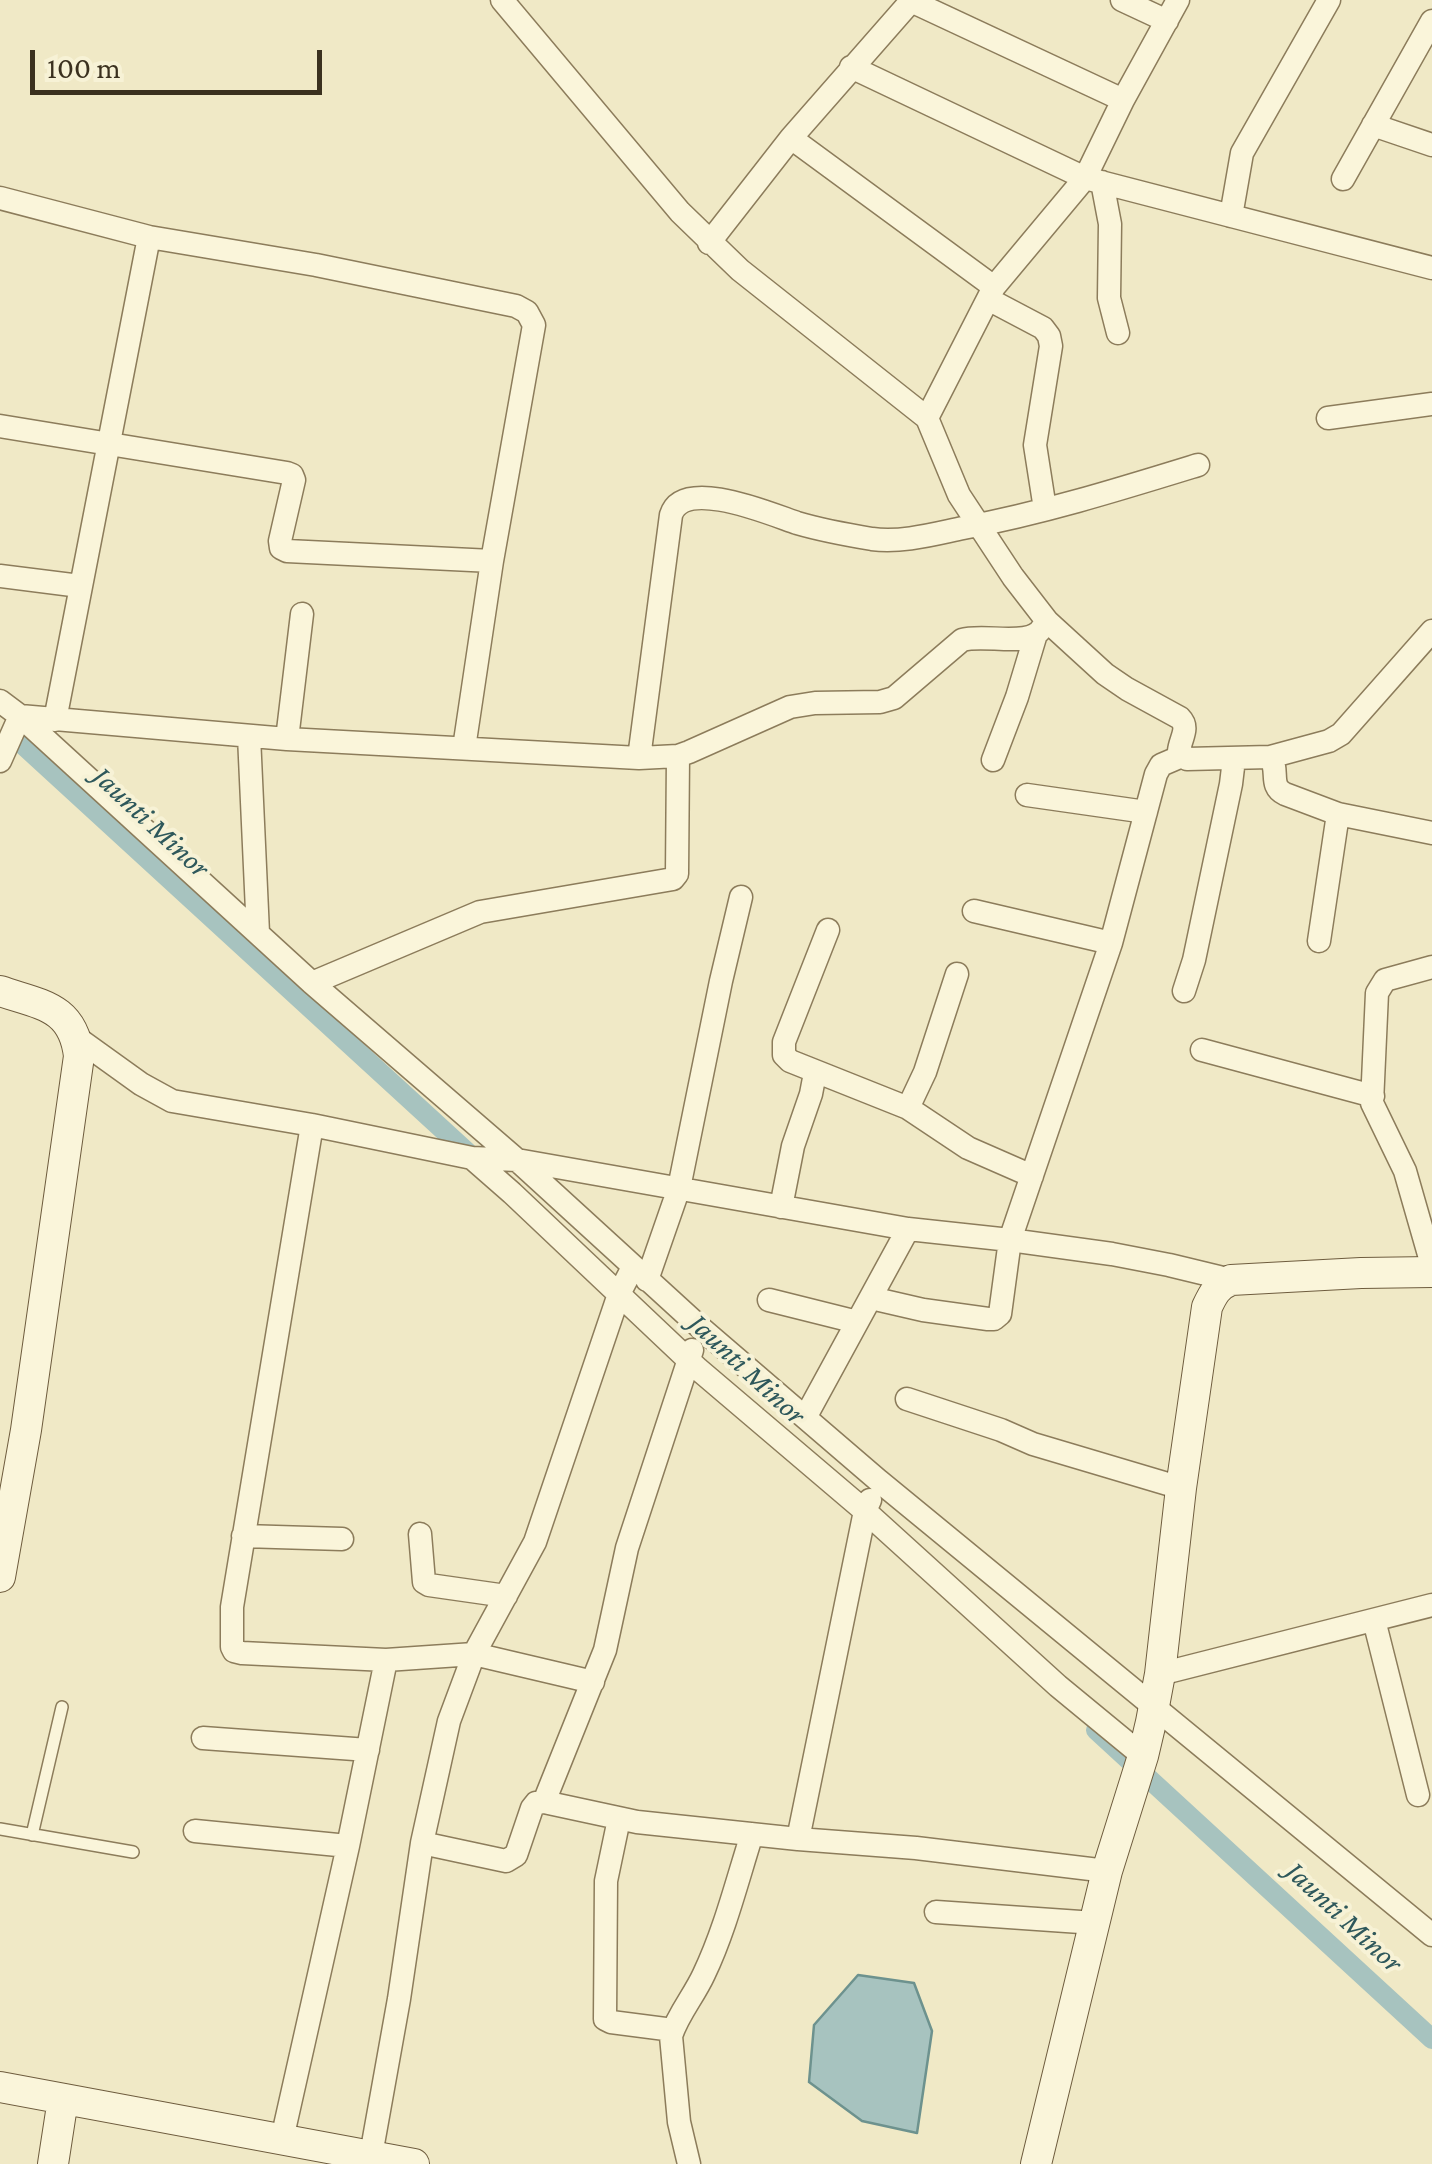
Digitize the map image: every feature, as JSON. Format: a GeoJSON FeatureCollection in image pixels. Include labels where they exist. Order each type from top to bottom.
{"type":"FeatureCollection","features":[{"type":"Feature","properties":{"kind":"street"},"geometry":{"type":"LineString","coordinates":[[502,0],[680,212],[710,242],[927,418],[959,495],[1042,628],[1127,689],[1180,718],[1185,731],[1179,751],[1182,756],[1270,757],[1329,741],[1340,734],[1432,631]]}},
{"type":"Feature","properties":{"kind":"street"},"geometry":{"type":"LineString","coordinates":[[710,242],[791,138],[912,0],[1123,100]]}},
{"type":"Feature","properties":{"kind":"street"},"geometry":{"type":"LineString","coordinates":[[927,418],[991,293],[1093,180],[1123,100],[1172,10],[1122,0]]}},
{"type":"Feature","properties":{"kind":"street"},"geometry":{"type":"LineString","coordinates":[[1231,216],[1242,153],[1329,0]]}},
{"type":"Feature","properties":{"kind":"street"},"geometry":{"type":"LineString","coordinates":[[1343,180],[1432,21]]}},
{"type":"Feature","properties":{"kind":"street"},"geometry":{"type":"LineString","coordinates":[[852,67],[1093,180],[1432,268]]}},
{"type":"Feature","properties":{"kind":"street"},"geometry":{"type":"LineString","coordinates":[[1373,125],[1432,144]]}},
{"type":"Feature","properties":{"kind":"street"},"geometry":{"type":"LineString","coordinates":[[791,138],[1050,336],[1035,445],[1045,509]]}},
{"type":"Feature","properties":{"kind":"street"},"geometry":{"type":"LineString","coordinates":[[1093,180],[1110,224],[1108,298],[1118,333]]}},
{"type":"Feature","properties":{"kind":"street"},"geometry":{"type":"LineString","coordinates":[[0,198],[149,237],[316,265],[516,306],[527,312],[534,326],[464,748]]}},
{"type":"Feature","properties":{"kind":"street"},"geometry":{"type":"LineString","coordinates":[[56,720],[149,237]]}},
{"type":"Feature","properties":{"kind":"street"},"geometry":{"type":"LineString","coordinates":[[1328,418],[1432,404]]}},
{"type":"Feature","properties":{"kind":"street"},"geometry":{"type":"LineString","coordinates":[[0,426],[292,475],[280,541],[281,548],[287,551],[492,561]]}},
{"type":"Feature","properties":{"kind":"street"},"geometry":{"type":"LineString","coordinates":[[639,758],[671,515],[678,504],[696,499],[736,501],[798,523],[889,540],[978,525],[1100,496],[1198,465]]}},
{"type":"Feature","properties":{"kind":"street"},"geometry":{"type":"LineString","coordinates":[[0,576],[80,586]]}},
{"type":"Feature","properties":{"kind":"street"},"geometry":{"type":"LineString","coordinates":[[286,738],[302,614]]}},
{"type":"Feature","properties":{"kind":"street"},"geometry":{"type":"LineString","coordinates":[[20,716],[249,736],[639,758],[678,756],[790,707],[894,698],[962,640],[1025,638],[1042,628]]}},
{"type":"Feature","properties":{"kind":"street"},"geometry":{"type":"LineString","coordinates":[[993,760],[1042,628]]}},
{"type":"Feature","properties":{"kind":"street"},"geometry":{"type":"LineString","coordinates":[[0,701],[312,982],[493,1159],[695,1344],[806,1416],[872,1496],[1058,1686],[1148,1732]]}},
{"type":"Feature","properties":{"kind":"street"},"geometry":{"type":"LineString","coordinates":[[0,761],[20,716]]}},
{"type":"Feature","properties":{"kind":"street"},"geometry":{"type":"LineString","coordinates":[[249,736],[258,933]]}},
{"type":"Feature","properties":{"kind":"street"},"geometry":{"type":"LineString","coordinates":[[312,982],[480,912],[674,880],[678,756]]}},
{"type":"Feature","properties":{"kind":"street"},"geometry":{"type":"LineString","coordinates":[[871,1298],[923,1310],[994,1319],[1000,1314],[1010,1240],[1111,943],[1156,774],[1161,765],[1182,756]]}},
{"type":"Feature","properties":{"kind":"street"},"geometry":{"type":"LineString","coordinates":[[1270,757],[1278,790],[1338,814],[1432,833]]}},
{"type":"Feature","properties":{"kind":"street"},"geometry":{"type":"LineString","coordinates":[[1184,992],[1194,960],[1234,759]]}},
{"type":"Feature","properties":{"kind":"street"},"geometry":{"type":"LineString","coordinates":[[1027,795],[1146,812]]}},
{"type":"Feature","properties":{"kind":"street"},"geometry":{"type":"LineString","coordinates":[[1319,941],[1338,814]]}},
{"type":"Feature","properties":{"kind":"street"},"geometry":{"type":"LineString","coordinates":[[371,2155],[422,1843],[449,1721],[474,1654],[535,1542],[630,1281],[680,1188],[741,898]]}},
{"type":"Feature","properties":{"kind":"street"},"geometry":{"type":"LineString","coordinates":[[974,910],[1111,943]]}},
{"type":"Feature","properties":{"kind":"street"},"geometry":{"type":"LineString","coordinates":[[828,930],[782,1049],[790,1061],[908,1108],[968,1148],[1032,1176]]}},
{"type":"Feature","properties":{"kind":"street"},"geometry":{"type":"LineString","coordinates":[[77,1038],[172,1101],[908,1230],[1112,1254],[1231,1280],[1432,1268],[1422,1187],[1372,1103],[1379,986],[1385,980],[1432,967]]}},
{"type":"Feature","properties":{"kind":"street"},"geometry":{"type":"LineString","coordinates":[[908,1108],[925,1072],[958,974]]}},
{"type":"Feature","properties":{"kind":"street"},"geometry":{"type":"LineString","coordinates":[[0,991],[48,1007],[72,1025],[79,1056],[26,1430],[0,1578]]}},
{"type":"Feature","properties":{"kind":"street"},"geometry":{"type":"LineString","coordinates":[[1202,1050],[1373,1096]]}},
{"type":"Feature","properties":{"kind":"street"},"geometry":{"type":"LineString","coordinates":[[781,1207],[815,1073]]}},
{"type":"Feature","properties":{"kind":"street"},"geometry":{"type":"LineString","coordinates":[[312,1125],[232,1607],[234,1651],[386,1660],[474,1654],[593,1682]]}},
{"type":"Feature","properties":{"kind":"street"},"geometry":{"type":"LineString","coordinates":[[493,1159],[695,1344],[698,1369],[872,1496],[1148,1732],[1432,1935]]}},
{"type":"Feature","properties":{"kind":"street"},"geometry":{"type":"LineString","coordinates":[[806,1416],[908,1230]]}},
{"type":"Feature","properties":{"kind":"street"},"geometry":{"type":"LineString","coordinates":[[1036,2164],[1107,1871],[1148,1732],[1160,1674],[1207,1307],[1214,1292],[1231,1280]]}},
{"type":"Feature","properties":{"kind":"street"},"geometry":{"type":"LineString","coordinates":[[769,1300],[857,1322]]}},
{"type":"Feature","properties":{"kind":"street"},"geometry":{"type":"LineString","coordinates":[[544,1802],[606,1650],[628,1548],[695,1344]]}},
{"type":"Feature","properties":{"kind":"street"},"geometry":{"type":"LineString","coordinates":[[907,1398],[1033,1444],[1181,1488]]}},
{"type":"Feature","properties":{"kind":"street"},"geometry":{"type":"LineString","coordinates":[[798,1839],[872,1496]]}},
{"type":"Feature","properties":{"kind":"street"},"geometry":{"type":"LineString","coordinates":[[420,1534],[424,1582],[506,1596]]}},
{"type":"Feature","properties":{"kind":"street"},"geometry":{"type":"LineString","coordinates":[[244,1536],[342,1539]]}},
{"type":"Feature","properties":{"kind":"street"},"geometry":{"type":"LineString","coordinates":[[1160,1674],[1432,1605]]}},
{"type":"Feature","properties":{"kind":"street"},"geometry":{"type":"LineString","coordinates":[[1374,1620],[1418,1795]]}},
{"type":"Feature","properties":{"kind":"street"},"geometry":{"type":"LineString","coordinates":[[282,2138],[386,1660]]}},
{"type":"Feature","properties":{"kind":"street"},"geometry":{"type":"LineString","coordinates":[[203,1738],[368,1750]]}},
{"type":"Feature","properties":{"kind":"street"},"geometry":{"type":"LineString","coordinates":[[422,1843],[506,1861],[512,1859],[532,1808],[544,1802],[619,1819],[1107,1871]]}},
{"type":"Feature","properties":{"kind":"street"},"geometry":{"type":"LineString","coordinates":[[619,1819],[606,1882],[605,2019],[673,2030]]}},
{"type":"Feature","properties":{"kind":"street"},"geometry":{"type":"LineString","coordinates":[[196,1831],[348,1846]]}},
{"type":"Feature","properties":{"kind":"street"},"geometry":{"type":"LineString","coordinates":[[689,2164],[675,2088],[673,2030],[703,1976],[752,1834]]}},
{"type":"Feature","properties":{"kind":"street"},"geometry":{"type":"LineString","coordinates":[[936,1912],[1095,1922]]}},
{"type":"Feature","properties":{"kind":"street"},"geometry":{"type":"LineString","coordinates":[[0,2086],[414,2164]]}},
{"type":"Feature","properties":{"kind":"street"},"geometry":{"type":"LineString","coordinates":[[53,2164],[62,2099]]}},
{"type":"Feature","properties":{"kind":"lane"},"geometry":{"type":"LineString","coordinates":[[32,1835],[62,1707]]}},
{"type":"Feature","properties":{"kind":"lane"},"geometry":{"type":"LineString","coordinates":[[0,1829],[132,1852]]}},
{"type":"Feature","properties":{"kind":"water"},"geometry":{"type":"Polygon","coordinates":[[[858,1975],[914,1983],[932,2031],[917,2133],[862,2121],[809,2082],[814,2025],[858,1975]]]}},
{"type":"Feature","properties":{"kind":"waterway","name":"Jaunti Minor"},"geometry":{"type":"LineString","coordinates":[[22,744],[478,1162]]}},
{"type":"Feature","properties":{"kind":"waterway","name":"Jaunti Minor"},"geometry":{"type":"LineString","coordinates":[[1096,1730],[1432,2039]]}}]}
